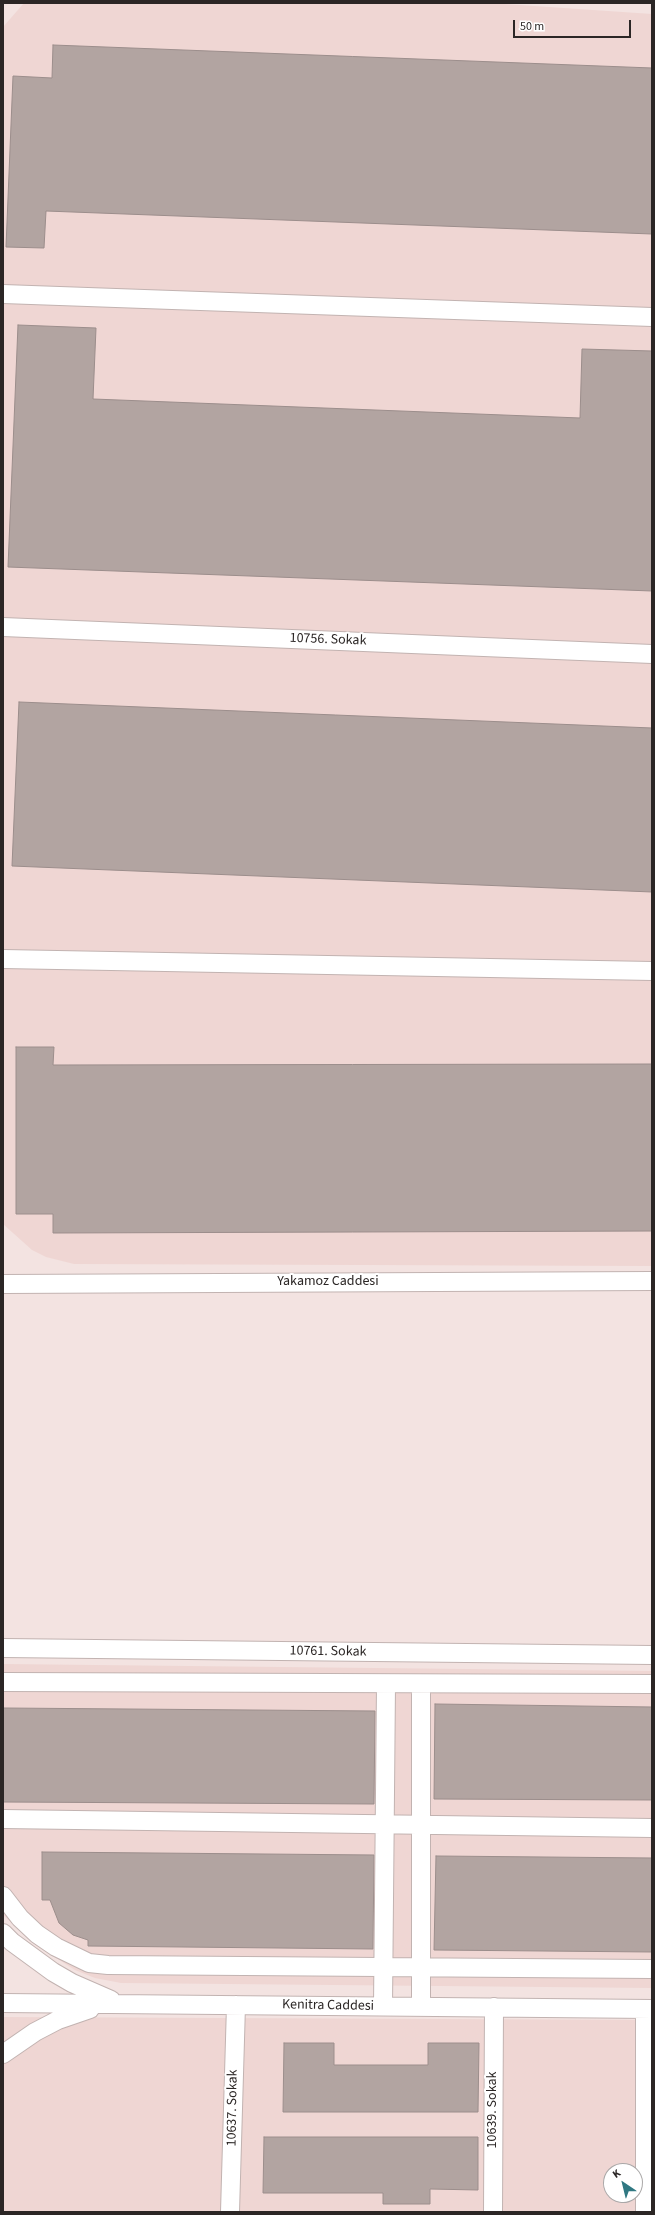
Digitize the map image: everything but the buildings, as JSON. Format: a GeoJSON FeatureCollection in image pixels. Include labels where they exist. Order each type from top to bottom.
{"type":"FeatureCollection","features":[{"type":"Feature","properties":{"kind":"street"},"geometry":{"type":"LineString","coordinates":[[3,294],[652,317]]}},
{"type":"Feature","properties":{"kind":"street","name":"10756. Sokak"},"geometry":{"type":"LineString","coordinates":[[3,627],[652,654]]}},
{"type":"Feature","properties":{"kind":"street"},"geometry":{"type":"LineString","coordinates":[[3,960],[652,972]]}},
{"type":"Feature","properties":{"kind":"street","name":"Yakamoz Caddesi"},"geometry":{"type":"LineString","coordinates":[[3,1284],[652,1281]]}},
{"type":"Feature","properties":{"kind":"street","name":"10761. Sokak"},"geometry":{"type":"LineString","coordinates":[[3,1648],[652,1655]]}},
{"type":"Feature","properties":{"kind":"street"},"geometry":{"type":"LineString","coordinates":[[3,1682],[422,1685],[652,1684]]}},
{"type":"Feature","properties":{"kind":"street"},"geometry":{"type":"LineString","coordinates":[[383,2006],[386,1684]]}},
{"type":"Feature","properties":{"kind":"street"},"geometry":{"type":"LineString","coordinates":[[421,2006],[422,1685]]}},
{"type":"Feature","properties":{"kind":"street"},"geometry":{"type":"LineString","coordinates":[[3,1819],[652,1828]]}},
{"type":"Feature","properties":{"kind":"street"},"geometry":{"type":"LineString","coordinates":[[3,1896],[37,1934],[56,1947],[89,1963],[108,1965],[652,1969]]}},
{"type":"Feature","properties":{"kind":"street"},"geometry":{"type":"LineString","coordinates":[[3,1933],[31,1957],[72,1983],[121,2004]]}},
{"type":"Feature","properties":{"kind":"street","name":"Kenitra Caddesi"},"geometry":{"type":"LineString","coordinates":[[3,2003],[648,2009]]}},
{"type":"Feature","properties":{"kind":"street"},"geometry":{"type":"LineString","coordinates":[[3,2054],[34,2032],[58,2020],[84,2010],[121,2004]]}},
{"type":"Feature","properties":{"kind":"street","name":"10637. Sokak"},"geometry":{"type":"LineString","coordinates":[[230,2212],[236,2005]]}},
{"type":"Feature","properties":{"kind":"street","name":"10639. Sokak"},"geometry":{"type":"LineString","coordinates":[[493,2212],[494,2007]]}},
{"type":"Feature","properties":{"kind":"street"},"geometry":{"type":"LineString","coordinates":[[645,2212],[648,2009]]}},
{"type":"Feature","properties":{"kind":"shaded area"},"geometry":{"type":"Polygon","coordinates":[[[24,3],[490,3],[652,14],[652,1266],[74,1264],[46,1257],[32,1250],[3,1224],[3,27],[24,3]]]}},
{"type":"Feature","properties":{"kind":"shaded area"},"geometry":{"type":"Polygon","coordinates":[[[3,1664],[652,1671],[652,1988],[121,1983],[95,1978],[75,1970],[34,1944],[3,1915],[3,1664]]]}},
{"type":"Feature","properties":{"kind":"shaded area"},"geometry":{"type":"Polygon","coordinates":[[[3,2017],[652,2020],[652,2212],[3,2212],[3,2017]]]}}]}
